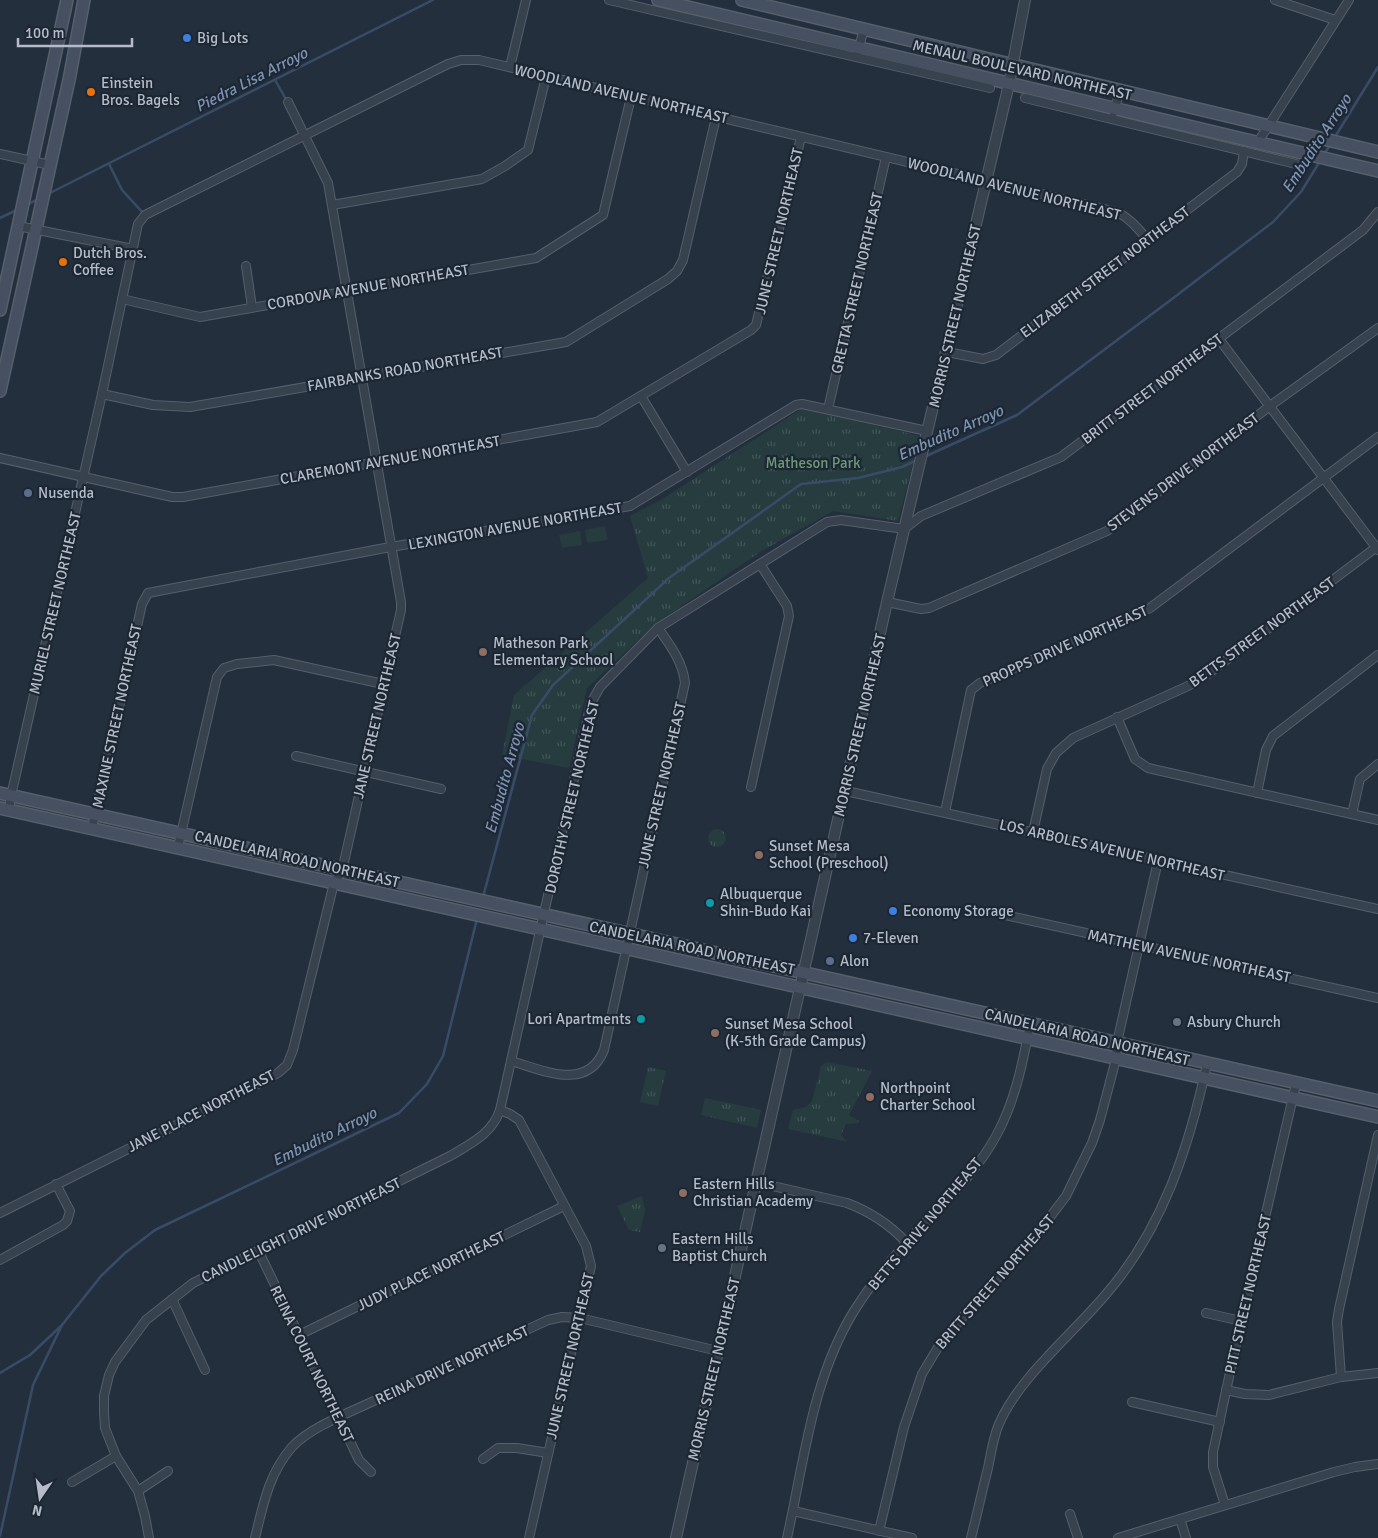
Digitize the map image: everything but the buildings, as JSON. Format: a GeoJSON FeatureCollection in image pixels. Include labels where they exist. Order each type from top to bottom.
{"type":"FeatureCollection","features":[{"type":"Feature","properties":{"kind":"main road"},"geometry":{"type":"LineString","coordinates":[[0,310],[67,0]]}},
{"type":"Feature","properties":{"kind":"main road"},"geometry":{"type":"LineString","coordinates":[[0,391],[84,0]]}},
{"type":"Feature","properties":{"kind":"main road","name":"MENAUL BOULEVARD NORTHEAST"},"geometry":{"type":"LineString","coordinates":[[658,0],[858,52],[1009,84],[1114,113],[1258,142],[1378,171]]}},
{"type":"Feature","properties":{"kind":"main road","name":"MENAUL BOULEVARD NORTHEAST"},"geometry":{"type":"LineString","coordinates":[[742,0],[1378,152]]}},
{"type":"Feature","properties":{"kind":"main road"},"geometry":{"type":"LineString","coordinates":[[64,17],[80,21]]}},
{"type":"Feature","properties":{"kind":"main road","name":"CANDELARIA ROAD NORTHEAST"},"geometry":{"type":"LineString","coordinates":[[5,795],[1378,1102]]}},
{"type":"Feature","properties":{"kind":"main road","name":"CANDELARIA ROAD NORTHEAST"},"geometry":{"type":"LineString","coordinates":[[4,809],[1378,1117]]}},
{"type":"Feature","properties":{"kind":"street"},"geometry":{"type":"LineString","coordinates":[[510,67],[526,0]]}},
{"type":"Feature","properties":{"kind":"street"},"geometry":{"type":"LineString","coordinates":[[609,0],[858,52],[990,88]]}},
{"type":"Feature","properties":{"kind":"street","name":"MORRIS STREET NORTHEAST"},"geometry":{"type":"LineString","coordinates":[[676,1538],[904,529],[1009,84],[1025,0]]}},
{"type":"Feature","properties":{"kind":"street"},"geometry":{"type":"LineString","coordinates":[[1275,0],[1335,20]]}},
{"type":"Feature","properties":{"kind":"street"},"geometry":{"type":"LineString","coordinates":[[1258,142],[1349,0]]}},
{"type":"Feature","properties":{"kind":"street"},"geometry":{"type":"LineString","coordinates":[[858,52],[864,29]]}},
{"type":"Feature","properties":{"kind":"street","name":"WOODLAND AVENUE NORTHEAST"},"geometry":{"type":"LineString","coordinates":[[133,249],[138,224],[145,215],[448,64],[461,60],[480,60],[1117,212],[1134,223],[1148,240]]}},
{"type":"Feature","properties":{"kind":"street"},"geometry":{"type":"LineString","coordinates":[[332,205],[482,179],[505,166],[528,150],[546,77]]}},
{"type":"Feature","properties":{"kind":"street"},"geometry":{"type":"LineString","coordinates":[[1114,113],[1120,90]]}},
{"type":"Feature","properties":{"kind":"street","name":"CORDOVA AVENUE NORTHEAST"},"geometry":{"type":"LineString","coordinates":[[122,299],[200,317],[536,258],[603,215],[631,97]]}},
{"type":"Feature","properties":{"kind":"street"},"geometry":{"type":"LineString","coordinates":[[1025,98],[1114,113],[1244,151],[1296,164]]}},
{"type":"Feature","properties":{"kind":"street","name":"JANE STREET NORTHEAST"},"geometry":{"type":"LineString","coordinates":[[288,102],[328,183],[378,463],[401,610],[342,871],[334,884]]}},
{"type":"Feature","properties":{"kind":"street","name":"FAIRBANKS ROAD NORTHEAST"},"geometry":{"type":"LineString","coordinates":[[102,394],[153,405],[190,407],[566,342],[668,279],[677,271],[683,260],[716,117]]}},
{"type":"Feature","properties":{"kind":"street","name":"JUNE STREET NORTHEAST"},"geometry":{"type":"LineString","coordinates":[[756,325],[801,137]]}},
{"type":"Feature","properties":{"kind":"street","name":"ELIZABETH STREET NORTHEAST"},"geometry":{"type":"LineString","coordinates":[[947,352],[983,360],[996,355],[1237,172],[1242,164],[1244,151]]}},
{"type":"Feature","properties":{"kind":"street"},"geometry":{"type":"LineString","coordinates":[[0,154],[50,165]]}},
{"type":"Feature","properties":{"kind":"street","name":"GRETTA STREET NORTHEAST"},"geometry":{"type":"LineString","coordinates":[[828,409],[886,157]]}},
{"type":"Feature","properties":{"kind":"street","name":"BRITT STREET NORTHEAST"},"geometry":{"type":"LineString","coordinates":[[904,529],[921,516],[1061,457],[1363,230],[1378,212]]}},
{"type":"Feature","properties":{"kind":"street"},"geometry":{"type":"LineString","coordinates":[[18,226],[133,249]]}},
{"type":"Feature","properties":{"kind":"street","name":"MURIEL STREET NORTHEAST"},"geometry":{"type":"LineString","coordinates":[[4,809],[5,795],[83,477],[133,249]]}},
{"type":"Feature","properties":{"kind":"street"},"geometry":{"type":"LineString","coordinates":[[246,266],[252,307]]}},
{"type":"Feature","properties":{"kind":"street","name":"CLAREMONT AVENUE NORTHEAST"},"geometry":{"type":"LineString","coordinates":[[0,458],[172,497],[183,497],[378,463],[597,422],[751,330],[756,325]]}},
{"type":"Feature","properties":{"kind":"street","name":"STEVENS DRIVE NORTHEAST"},"geometry":{"type":"LineString","coordinates":[[888,602],[921,609],[929,608],[1107,530],[1270,406],[1378,328]]}},
{"type":"Feature","properties":{"kind":"street"},"geometry":{"type":"LineString","coordinates":[[1219,339],[1377,548]]}},
{"type":"Feature","properties":{"kind":"street"},"geometry":{"type":"LineString","coordinates":[[641,396],[687,472]]}},
{"type":"Feature","properties":{"kind":"street","name":"LEXINGTON AVENUE NORTHEAST"},"geometry":{"type":"LineString","coordinates":[[142,604],[148,593],[392,546],[630,506],[796,405],[802,404],[828,409],[927,431]]}},
{"type":"Feature","properties":{"kind":"street","name":"PROPPS DRIVE NORTHEAST"},"geometry":{"type":"LineString","coordinates":[[945,812],[972,690],[980,683],[1150,608],[1378,437]]}},
{"type":"Feature","properties":{"kind":"street"},"geometry":{"type":"LineString","coordinates":[[658,628],[827,522],[841,520],[904,529]]}},
{"type":"Feature","properties":{"kind":"street","name":"BETTS STREET NORTHEAST"},"geometry":{"type":"LineString","coordinates":[[1033,832],[1047,769],[1056,753],[1073,738],[1188,686],[1205,676],[1377,548]]}},
{"type":"Feature","properties":{"kind":"street"},"geometry":{"type":"LineString","coordinates":[[752,786],[789,616],[787,606],[760,564]]}},
{"type":"Feature","properties":{"kind":"street","name":"MAXINE STREET NORTHEAST"},"geometry":{"type":"LineString","coordinates":[[92,828],[142,604]]}},
{"type":"Feature","properties":{"kind":"street","name":"JUNE STREET NORTHEAST"},"geometry":{"type":"LineString","coordinates":[[511,1061],[570,1075],[580,1074],[596,1064],[604,1050],[627,949],[628,934],[685,683],[684,671],[679,660],[658,628]]}},
{"type":"Feature","properties":{"kind":"street","name":"DOROTHY STREET NORTHEAST"},"geometry":{"type":"LineString","coordinates":[[541,930],[591,703],[600,687],[658,628]]}},
{"type":"Feature","properties":{"kind":"street"},"geometry":{"type":"LineString","coordinates":[[1258,793],[1266,750],[1273,736],[1378,655]]}},
{"type":"Feature","properties":{"kind":"street"},"geometry":{"type":"LineString","coordinates":[[178,848],[217,677],[224,668],[237,664],[274,660],[383,684]]}},
{"type":"Feature","properties":{"kind":"street"},"geometry":{"type":"LineString","coordinates":[[1117,717],[1135,758],[1148,768],[1378,820]]}},
{"type":"Feature","properties":{"kind":"street"},"geometry":{"type":"LineString","coordinates":[[296,756],[441,789]]}},
{"type":"Feature","properties":{"kind":"street"},"geometry":{"type":"LineString","coordinates":[[1352,814],[1360,779],[1378,764]]}},
{"type":"Feature","properties":{"kind":"street","name":"LOS ARBOLES AVENUE NORTHEAST"},"geometry":{"type":"LineString","coordinates":[[846,791],[1378,909]]}},
{"type":"Feature","properties":{"kind":"street","name":"BRITT STREET NORTHEAST"},"geometry":{"type":"LineString","coordinates":[[879,1531],[904,1427],[922,1374],[940,1344],[977,1300],[1031,1242],[1066,1196],[1092,1143],[1107,1096],[1116,1059],[1117,1044],[1158,861]]}},
{"type":"Feature","properties":{"kind":"street","name":"JANE PLACE NORTHEAST"},"geometry":{"type":"LineString","coordinates":[[0,1213],[262,1082],[278,1073],[287,1065],[298,1035],[334,884]]}},
{"type":"Feature","properties":{"kind":"street","name":"MATTHEW AVENUE NORTHEAST"},"geometry":{"type":"LineString","coordinates":[[1000,914],[1378,998]]}},
{"type":"Feature","properties":{"kind":"street","name":"CANDLELIGHT DRIVE NORTHEAST"},"geometry":{"type":"LineString","coordinates":[[149,1538],[138,1491],[116,1456],[105,1428],[104,1396],[109,1375],[115,1362],[146,1320],[193,1283],[450,1156],[484,1135],[493,1124],[500,1110],[541,930]]}},
{"type":"Feature","properties":{"kind":"street","name":"BETTS DRIVE NORTHEAST"},"geometry":{"type":"LineString","coordinates":[[787,1538],[814,1413],[832,1355],[854,1310],[882,1272],[906,1242],[953,1194],[983,1157],[997,1135],[1017,1083],[1030,1024]]}},
{"type":"Feature","properties":{"kind":"street"},"geometry":{"type":"LineString","coordinates":[[972,1538],[1000,1423],[1019,1391],[1112,1288],[1160,1214],[1189,1138],[1207,1064]]}},
{"type":"Feature","properties":{"kind":"street","name":"PITT STREET NORTHEAST"},"geometry":{"type":"LineString","coordinates":[[1225,1504],[1212,1460],[1241,1321],[1296,1084]]}},
{"type":"Feature","properties":{"kind":"street","name":"JUNE STREET NORTHEAST"},"geometry":{"type":"LineString","coordinates":[[500,1110],[519,1120],[586,1246],[590,1258],[590,1276],[529,1538]]}},
{"type":"Feature","properties":{"kind":"street"},"geometry":{"type":"LineString","coordinates":[[1341,1377],[1337,1322],[1378,1135]]}},
{"type":"Feature","properties":{"kind":"street"},"geometry":{"type":"LineString","coordinates":[[756,1182],[854,1205],[885,1222],[906,1242]]}},
{"type":"Feature","properties":{"kind":"street"},"geometry":{"type":"LineString","coordinates":[[0,1260],[67,1221],[70,1211],[56,1184]]}},
{"type":"Feature","properties":{"kind":"street","name":"JUDY PLACE NORTHEAST"},"geometry":{"type":"LineString","coordinates":[[299,1334],[564,1206]]}},
{"type":"Feature","properties":{"kind":"street","name":"REINA COURT NORTHEAST"},"geometry":{"type":"LineString","coordinates":[[259,1252],[358,1460],[371,1472]]}},
{"type":"Feature","properties":{"kind":"street"},"geometry":{"type":"LineString","coordinates":[[172,1299],[205,1370]]}},
{"type":"Feature","properties":{"kind":"street"},"geometry":{"type":"LineString","coordinates":[[1206,1313],[1241,1321]]}},
{"type":"Feature","properties":{"kind":"street","name":"REINA DRIVE NORTHEAST"},"geometry":{"type":"LineString","coordinates":[[255,1538],[267,1490],[273,1475],[292,1447],[305,1436],[339,1418],[548,1320],[562,1317],[580,1318],[718,1351]]}},
{"type":"Feature","properties":{"kind":"street"},"geometry":{"type":"LineString","coordinates":[[1226,1390],[1244,1394],[1269,1394],[1341,1377],[1378,1373]]}},
{"type":"Feature","properties":{"kind":"street"},"geometry":{"type":"LineString","coordinates":[[1132,1402],[1220,1422]]}},
{"type":"Feature","properties":{"kind":"street"},"geometry":{"type":"LineString","coordinates":[[483,1459],[498,1448],[517,1448],[548,1453]]}},
{"type":"Feature","properties":{"kind":"street"},"geometry":{"type":"LineString","coordinates":[[72,1482],[116,1456]]}},
{"type":"Feature","properties":{"kind":"street"},"geometry":{"type":"LineString","coordinates":[[1118,1538],[1355,1466],[1378,1464]]}},
{"type":"Feature","properties":{"kind":"street"},"geometry":{"type":"LineString","coordinates":[[138,1491],[168,1471]]}},
{"type":"Feature","properties":{"kind":"street"},"geometry":{"type":"LineString","coordinates":[[793,1511],[912,1538]]}},
{"type":"Feature","properties":{"kind":"street"},"geometry":{"type":"LineString","coordinates":[[1070,1514],[1078,1538]]}},
{"type":"Feature","properties":{"kind":"street"},"geometry":{"type":"LineString","coordinates":[[1180,1519],[1186,1538]]}},
{"type":"Feature","properties":{"kind":"green space","name":"Matheson Park"},"geometry":{"type":"Polygon","coordinates":[[[803,408],[920,436],[898,521],[833,511],[760,552],[654,625],[587,688],[569,768],[502,755],[514,695],[648,578],[630,516],[661,500],[803,408]]]}},
{"type":"Feature","properties":{"kind":"green space"},"geometry":{"type":"Polygon","coordinates":[[[605,526],[608,540],[587,543],[585,530],[605,526]]]}},
{"type":"Feature","properties":{"kind":"green space"},"geometry":{"type":"Polygon","coordinates":[[[580,531],[582,545],[562,548],[559,535],[580,531]]]}},
{"type":"Feature","properties":{"kind":"green space"},"geometry":{"type":"Polygon","coordinates":[[[713,829],[721,829],[726,834],[724,845],[713,847],[708,842],[708,834],[713,829]]]}},
{"type":"Feature","properties":{"kind":"green space"},"geometry":{"type":"Polygon","coordinates":[[[827,1062],[872,1071],[849,1115],[859,1121],[858,1123],[846,1124],[841,1135],[848,1142],[788,1129],[793,1110],[806,1107],[812,1101],[821,1066],[827,1062]]]}},
{"type":"Feature","properties":{"kind":"green space"},"geometry":{"type":"Polygon","coordinates":[[[648,1067],[666,1071],[658,1106],[640,1102],[648,1067]]]}},
{"type":"Feature","properties":{"kind":"green space"},"geometry":{"type":"Polygon","coordinates":[[[705,1098],[761,1110],[757,1128],[701,1115],[705,1098]]]}},
{"type":"Feature","properties":{"kind":"green space"},"geometry":{"type":"Polygon","coordinates":[[[642,1196],[645,1210],[640,1232],[629,1230],[617,1206],[642,1196]]]}},
{"type":"Feature","properties":{"kind":"waterway","name":"Piedra Lisa Arroyo"},"geometry":{"type":"LineString","coordinates":[[48,194],[433,0]]}},
{"type":"Feature","properties":{"kind":"waterway","name":"Embudito Arroyo"},"geometry":{"type":"LineString","coordinates":[[1335,137],[1378,67]]}},
{"type":"Feature","properties":{"kind":"waterway"},"geometry":{"type":"LineString","coordinates":[[275,80],[287,101]]}},
{"type":"Feature","properties":{"kind":"waterway","name":"Embudito Arroyo"},"geometry":{"type":"LineString","coordinates":[[1324,154],[1331,144]]}},
{"type":"Feature","properties":{"kind":"waterway","name":"Embudito Arroyo"},"geometry":{"type":"LineString","coordinates":[[924,457],[1017,415],[1273,222],[1301,192],[1320,161]]}},
{"type":"Feature","properties":{"kind":"waterway"},"geometry":{"type":"LineString","coordinates":[[109,164],[122,190],[144,214]]}},
{"type":"Feature","properties":{"kind":"waterway","name":"Piedra Lisa Arroyo"},"geometry":{"type":"LineString","coordinates":[[26,205],[39,199]]}},
{"type":"Feature","properties":{"kind":"waterway","name":"Piedra Lisa Arroyo"},"geometry":{"type":"LineString","coordinates":[[0,218],[19,209]]}},
{"type":"Feature","properties":{"kind":"waterway","name":"Embudito Arroyo"},"geometry":{"type":"LineString","coordinates":[[483,897],[532,715],[553,685],[669,578],[801,484],[858,478],[902,467],[917,460]]}},
{"type":"Feature","properties":{"kind":"waterway","name":"Embudito Arroyo"},"geometry":{"type":"LineString","coordinates":[[0,1536],[33,1385],[62,1325],[101,1276],[125,1253],[155,1230],[399,1113],[427,1084],[443,1056],[477,919]]}},
{"type":"Feature","properties":{"kind":"waterway"},"geometry":{"type":"LineString","coordinates":[[0,1373],[30,1355],[61,1326]]}},
{"type":"Feature","properties":{"kind":"place","name":"Big Lots"},"geometry":{"type":"Point","coordinates":[187,38]}},
{"type":"Feature","properties":{"kind":"place","name":"Einstein Bros. Bagels"},"geometry":{"type":"Point","coordinates":[91,92]}},
{"type":"Feature","properties":{"kind":"place","name":"Dutch Bros. Coffee"},"geometry":{"type":"Point","coordinates":[63,262]}},
{"type":"Feature","properties":{"kind":"place","name":"Nusenda"},"geometry":{"type":"Point","coordinates":[28,493]}},
{"type":"Feature","properties":{"kind":"place","name":"Matheson Park Elementary School"},"geometry":{"type":"Point","coordinates":[483,652]}},
{"type":"Feature","properties":{"kind":"place","name":"Sunset Mesa School (Preschool)"},"geometry":{"type":"Point","coordinates":[759,855]}},
{"type":"Feature","properties":{"kind":"place","name":"Albuquerque Shin-Budo Kai"},"geometry":{"type":"Point","coordinates":[710,903]}},
{"type":"Feature","properties":{"kind":"place","name":"Economy Storage"},"geometry":{"type":"Point","coordinates":[893,911]}},
{"type":"Feature","properties":{"kind":"place","name":"7-Eleven"},"geometry":{"type":"Point","coordinates":[853,938]}},
{"type":"Feature","properties":{"kind":"place","name":"Alon"},"geometry":{"type":"Point","coordinates":[830,961]}},
{"type":"Feature","properties":{"kind":"place","name":"Lori Apartments"},"geometry":{"type":"Point","coordinates":[641,1019]}},
{"type":"Feature","properties":{"kind":"place","name":"Asbury Church"},"geometry":{"type":"Point","coordinates":[1177,1022]}},
{"type":"Feature","properties":{"kind":"place","name":"Sunset Mesa School (K-5th Grade Campus)"},"geometry":{"type":"Point","coordinates":[715,1033]}},
{"type":"Feature","properties":{"kind":"place","name":"Northpoint Charter School"},"geometry":{"type":"Point","coordinates":[870,1097]}},
{"type":"Feature","properties":{"kind":"place","name":"Eastern Hills Christian Academy"},"geometry":{"type":"Point","coordinates":[683,1193]}},
{"type":"Feature","properties":{"kind":"place","name":"Eastern Hills Baptist Church"},"geometry":{"type":"Point","coordinates":[662,1248]}}]}
